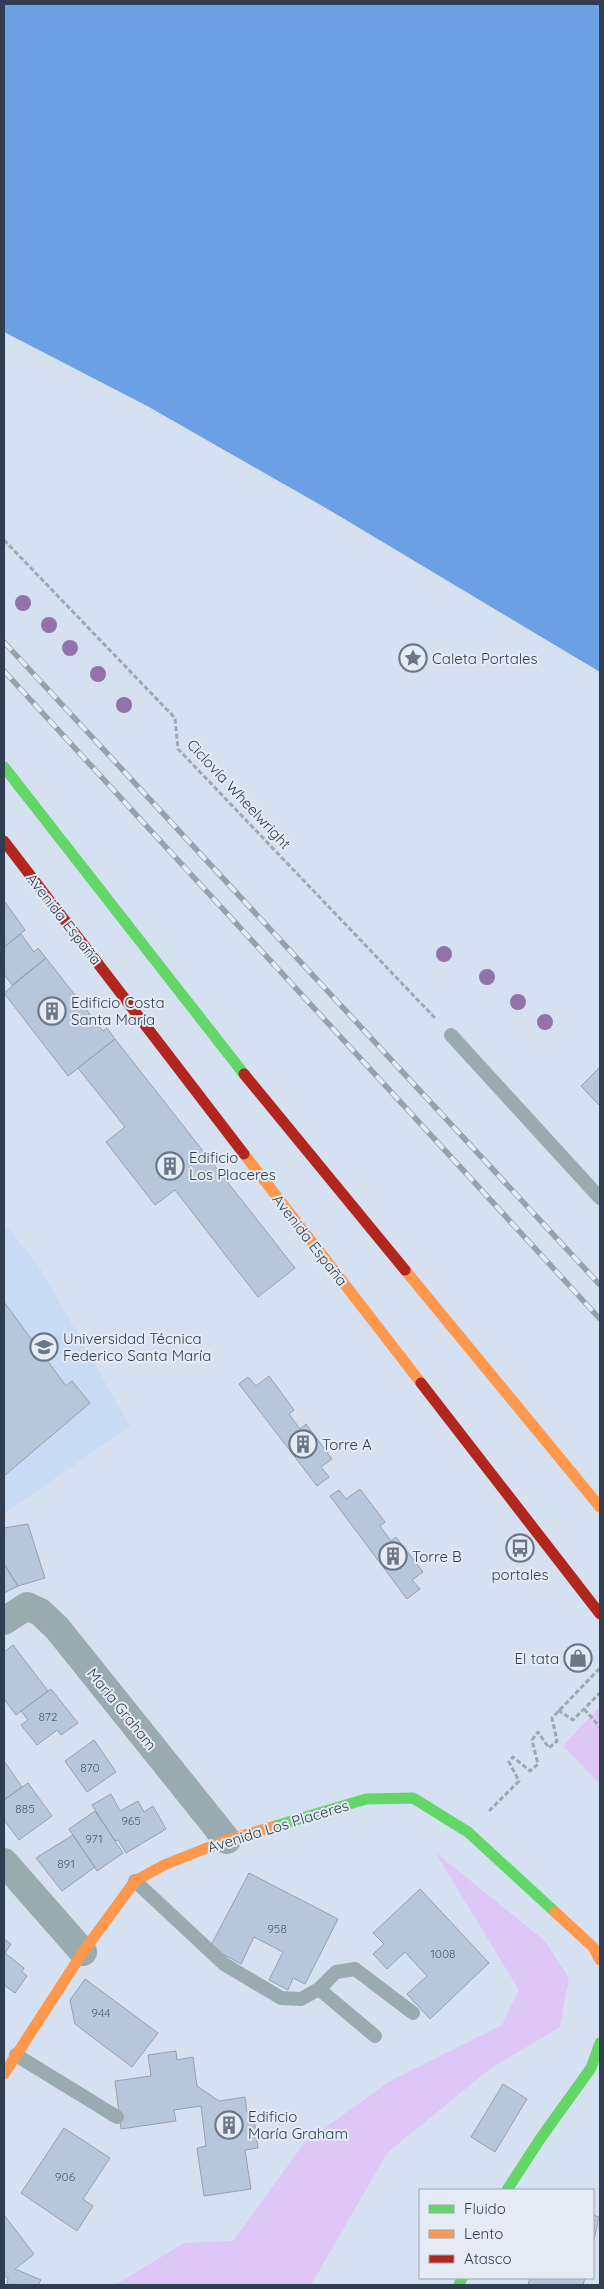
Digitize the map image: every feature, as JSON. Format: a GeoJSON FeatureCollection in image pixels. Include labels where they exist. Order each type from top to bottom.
{"type":"FeatureCollection","features":[{"type":"Feature","properties":{"kind":"main road"},"geometry":{"type":"LineString","coordinates":[[4,767],[237,1066],[600,1507]]}},
{"type":"Feature","properties":{"kind":"main road","name":"Avenida España"},"geometry":{"type":"LineString","coordinates":[[4,840],[556,1560],[600,1614]]}},
{"type":"Feature","properties":{"kind":"main road","name":"Avenida Los Placeres"},"geometry":{"type":"LineString","coordinates":[[4,2074],[83,1952],[135,1881],[164,1865],[227,1840],[366,1800],[413,1798],[468,1832],[593,1947],[600,1960]]}},
{"type":"Feature","properties":{"kind":"main road"},"geometry":{"type":"LineString","coordinates":[[508,2189],[540,2139],[591,2068],[600,2043]]}},
{"type":"Feature","properties":{"kind":"street","name":"Maria Graham"},"geometry":{"type":"LineString","coordinates":[[4,1621],[27,1606],[40,1612],[57,1628],[227,1840]]}},
{"type":"Feature","properties":{"kind":"street"},"geometry":{"type":"LineString","coordinates":[[4,1862],[83,1952]]}},
{"type":"Feature","properties":{"kind":"lane"},"geometry":{"type":"LineString","coordinates":[[451,1035],[600,1198]]}},
{"type":"Feature","properties":{"kind":"lane"},"geometry":{"type":"LineString","coordinates":[[135,1881],[224,1964],[281,1998],[301,1999],[319,1990],[336,1972],[355,1968],[413,2013]]}},
{"type":"Feature","properties":{"kind":"lane"},"geometry":{"type":"LineString","coordinates":[[319,1990],[375,2036]]}},
{"type":"Feature","properties":{"kind":"lane"},"geometry":{"type":"LineString","coordinates":[[16,2055],[116,2117]]}},
{"type":"Feature","properties":{"kind":"path","name":"Ciclovía Wheelwright"},"geometry":{"type":"LineString","coordinates":[[4,540],[175,718],[178,749],[451,1035]]}},
{"type":"Feature","properties":{"kind":"path"},"geometry":{"type":"LineString","coordinates":[[468,1832],[519,1781],[509,1762],[513,1757],[530,1771],[538,1764],[532,1740],[538,1732],[549,1748],[557,1742],[552,1718],[600,1668]]}},
{"type":"Feature","properties":{"kind":"path"},"geometry":{"type":"LineString","coordinates":[[558,1710],[574,1720],[600,1693]]}},
{"type":"Feature","properties":{"kind":"path"},"geometry":{"type":"LineString","coordinates":[[584,1709],[600,1727]]}},
{"type":"Feature","properties":{"kind":"shaded area","name":"Universidad Técnica Federico Santa María"},"geometry":{"type":"Polygon","coordinates":[[[4,1223],[40,1268],[130,1426],[4,1514],[4,1223]]]}},
{"type":"Feature","properties":{"kind":"shaded area"},"geometry":{"type":"Polygon","coordinates":[[[600,1706],[600,1784],[563,1746],[600,1706]]]}},
{"type":"Feature","properties":{"kind":"shaded area"},"geometry":{"type":"Polygon","coordinates":[[[435,1852],[545,1941],[569,1978],[560,2027],[491,2068],[387,2153],[311,2285],[115,2285],[184,2243],[233,2241],[305,2142],[390,2081],[502,2025],[519,1990],[435,1852]]]}},
{"type":"Feature","properties":{"kind":"water"},"geometry":{"type":"Polygon","coordinates":[[[4,4],[600,4],[600,672],[331,511],[149,407],[4,332],[4,4]]]}},
{"type":"Feature","properties":{"kind":"building"},"geometry":{"type":"Polygon","coordinates":[[[4,903],[25,930],[4,947],[4,903]]]}},
{"type":"Feature","properties":{"kind":"building"},"geometry":{"type":"Polygon","coordinates":[[[21,934],[34,952],[38,948],[46,958],[12,985],[4,974],[4,947],[21,934]]]}},
{"type":"Feature","properties":{"kind":"building","name":"Edificio Costa Santa María"},"geometry":{"type":"Polygon","coordinates":[[[46,958],[103,1031],[107,1028],[115,1039],[68,1076],[4,993],[46,958]]]}},
{"type":"Feature","properties":{"kind":"building","name":"Edificio Los Placeres"},"geometry":{"type":"Polygon","coordinates":[[[115,1039],[295,1268],[258,1297],[175,1190],[155,1205],[106,1142],[125,1127],[78,1068],[115,1039]]]}},
{"type":"Feature","properties":{"kind":"building"},"geometry":{"type":"Polygon","coordinates":[[[600,1067],[600,1106],[581,1086],[600,1067]]]}},
{"type":"Feature","properties":{"kind":"building"},"geometry":{"type":"Polygon","coordinates":[[[4,1302],[66,1386],[72,1381],[90,1403],[4,1476],[4,1302]]]}},
{"type":"Feature","properties":{"kind":"building","name":"Torre A"},"geometry":{"type":"Polygon","coordinates":[[[269,1376],[294,1410],[289,1414],[300,1429],[306,1424],[332,1459],[321,1467],[329,1477],[317,1486],[239,1384],[248,1377],[256,1386],[269,1376]]]}},
{"type":"Feature","properties":{"kind":"building","name":"Torre B"},"geometry":{"type":"Polygon","coordinates":[[[360,1489],[385,1522],[380,1526],[391,1541],[396,1537],[423,1572],[412,1580],[420,1589],[407,1599],[330,1496],[339,1490],[346,1499],[360,1489]]]}},
{"type":"Feature","properties":{"kind":"building"},"geometry":{"type":"Polygon","coordinates":[[[28,1524],[45,1578],[18,1586],[4,1564],[4,1528],[28,1524]]]}},
{"type":"Feature","properties":{"kind":"building"},"geometry":{"type":"Polygon","coordinates":[[[4,1564],[18,1586],[4,1593],[4,1564]]]}},
{"type":"Feature","properties":{"kind":"building"},"geometry":{"type":"Polygon","coordinates":[[[13,1645],[48,1691],[16,1715],[4,1699],[4,1652],[13,1645]]]}},
{"type":"Feature","properties":{"kind":"building"},"geometry":{"type":"Polygon","coordinates":[[[51,1689],[78,1723],[61,1735],[57,1730],[37,1745],[21,1725],[28,1720],[21,1711],[51,1689]]]}},
{"type":"Feature","properties":{"kind":"building"},"geometry":{"type":"Polygon","coordinates":[[[94,1740],[116,1772],[87,1792],[65,1761],[94,1740]]]}},
{"type":"Feature","properties":{"kind":"building"},"geometry":{"type":"Polygon","coordinates":[[[4,1761],[22,1787],[4,1800],[4,1761]]]}},
{"type":"Feature","properties":{"kind":"building"},"geometry":{"type":"Polygon","coordinates":[[[28,1783],[52,1816],[19,1840],[4,1820],[4,1800],[28,1783]]]}},
{"type":"Feature","properties":{"kind":"building"},"geometry":{"type":"Polygon","coordinates":[[[111,1794],[120,1811],[138,1801],[144,1812],[153,1806],[166,1829],[126,1853],[118,1840],[115,1841],[92,1805],[111,1794]]]}},
{"type":"Feature","properties":{"kind":"building"},"geometry":{"type":"Polygon","coordinates":[[[95,1811],[123,1853],[97,1871],[69,1829],[95,1811]]]}},
{"type":"Feature","properties":{"kind":"building"},"geometry":{"type":"Polygon","coordinates":[[[73,1835],[95,1867],[62,1891],[36,1858],[73,1835]]]}},
{"type":"Feature","properties":{"kind":"building"},"geometry":{"type":"Polygon","coordinates":[[[249,1873],[338,1919],[305,1984],[293,1978],[288,1990],[269,1980],[283,1952],[254,1937],[241,1964],[210,1947],[249,1873]]]}},
{"type":"Feature","properties":{"kind":"building"},"geometry":{"type":"Polygon","coordinates":[[[420,1889],[489,1963],[430,2019],[407,1994],[427,1976],[405,1952],[387,1969],[373,1954],[384,1944],[373,1933],[420,1889]]]}},
{"type":"Feature","properties":{"kind":"building"},"geometry":{"type":"Polygon","coordinates":[[[4,1939],[11,1944],[5,1953],[24,1968],[22,1972],[27,1976],[15,1993],[4,1985],[4,1939]]]}},
{"type":"Feature","properties":{"kind":"building"},"geometry":{"type":"Polygon","coordinates":[[[85,1979],[158,2033],[132,2067],[75,2024],[70,2000],[85,1979]]]}},
{"type":"Feature","properties":{"kind":"building","name":"Edificio María Graham"},"geometry":{"type":"Polygon","coordinates":[[[176,2051],[177,2060],[193,2057],[197,2086],[219,2101],[245,2097],[247,2112],[253,2111],[258,2148],[245,2150],[251,2189],[204,2196],[197,2148],[206,2146],[201,2106],[174,2110],[176,2121],[121,2129],[115,2081],[151,2076],[148,2055],[176,2051]]]}},
{"type":"Feature","properties":{"kind":"building"},"geometry":{"type":"Polygon","coordinates":[[[503,2084],[527,2099],[495,2152],[471,2137],[503,2084]]]}},
{"type":"Feature","properties":{"kind":"building"},"geometry":{"type":"Polygon","coordinates":[[[64,2128],[110,2158],[83,2199],[93,2206],[77,2231],[21,2193],[64,2128]]]}},
{"type":"Feature","properties":{"kind":"building"},"geometry":{"type":"Polygon","coordinates":[[[4,2215],[34,2254],[15,2269],[41,2280],[38,2285],[7,2284],[8,2278],[4,2275],[4,2215]]]}},
{"type":"Feature","properties":{"kind":"building"},"geometry":{"type":"Polygon","coordinates":[[[594,2215],[599,2217],[594,2240],[594,2215]]]}},
{"type":"Feature","properties":{"kind":"building"},"geometry":{"type":"Polygon","coordinates":[[[530,2279],[585,2279],[583,2285],[528,2285],[530,2279]]]}},
{"type":"Feature","properties":{"kind":"railway"},"geometry":{"type":"LineString","coordinates":[[4,642],[600,1285]]}},
{"type":"Feature","properties":{"kind":"railway"},"geometry":{"type":"LineString","coordinates":[[4,671],[600,1319]]}},
{"type":"Feature","properties":{"kind":"traffic: fast"},"geometry":{"type":"LineString","coordinates":[[4,767],[244,1074]]}},
{"type":"Feature","properties":{"kind":"traffic: fast"},"geometry":{"type":"LineString","coordinates":[[272,1827],[366,1799],[413,1798],[468,1832],[555,1912]]}},
{"type":"Feature","properties":{"kind":"traffic: fast"},"geometry":{"type":"LineString","coordinates":[[508,2189],[540,2139],[591,2068],[600,2043]]}},
{"type":"Feature","properties":{"kind":"traffic: fast"},"geometry":{"type":"LineString","coordinates":[[459,2285],[462,2279]]}},
{"type":"Feature","properties":{"kind":"traffic: slow"},"geometry":{"type":"LineString","coordinates":[[244,1154],[421,1383]]}},
{"type":"Feature","properties":{"kind":"traffic: slow"},"geometry":{"type":"LineString","coordinates":[[405,1270],[600,1507]]}},
{"type":"Feature","properties":{"kind":"traffic: slow"},"geometry":{"type":"LineString","coordinates":[[4,2074],[83,1952],[135,1881],[164,1865],[227,1840],[272,1827]]}},
{"type":"Feature","properties":{"kind":"traffic: slow"},"geometry":{"type":"LineString","coordinates":[[555,1912],[593,1947],[600,1960]]}},
{"type":"Feature","properties":{"kind":"traffic: jam"},"geometry":{"type":"LineString","coordinates":[[4,841],[244,1154]]}},
{"type":"Feature","properties":{"kind":"traffic: jam"},"geometry":{"type":"LineString","coordinates":[[244,1074],[405,1270]]}},
{"type":"Feature","properties":{"kind":"traffic: jam"},"geometry":{"type":"LineString","coordinates":[[421,1383],[600,1614]]}},
{"type":"Feature","properties":{"kind":"place","name":"Caleta Portales"},"geometry":{"type":"Point","coordinates":[413,658]}},
{"type":"Feature","properties":{"kind":"place","name":"Edificio Costa Santa María"},"geometry":{"type":"Point","coordinates":[52,1011]}},
{"type":"Feature","properties":{"kind":"place","name":"Edificio Los Placeres"},"geometry":{"type":"Point","coordinates":[170,1166]}},
{"type":"Feature","properties":{"kind":"place","name":"Universidad Técnica Federico Santa María"},"geometry":{"type":"Point","coordinates":[44,1347]}},
{"type":"Feature","properties":{"kind":"place","name":"Torre A"},"geometry":{"type":"Point","coordinates":[303,1444]}},
{"type":"Feature","properties":{"kind":"place","name":"portales"},"geometry":{"type":"Point","coordinates":[520,1548]}},
{"type":"Feature","properties":{"kind":"place","name":"Torre B"},"geometry":{"type":"Point","coordinates":[393,1556]}},
{"type":"Feature","properties":{"kind":"place","name":"El tata"},"geometry":{"type":"Point","coordinates":[578,1658]}},
{"type":"Feature","properties":{"kind":"place","name":"Edificio María Graham"},"geometry":{"type":"Point","coordinates":[229,2125]}}]}
